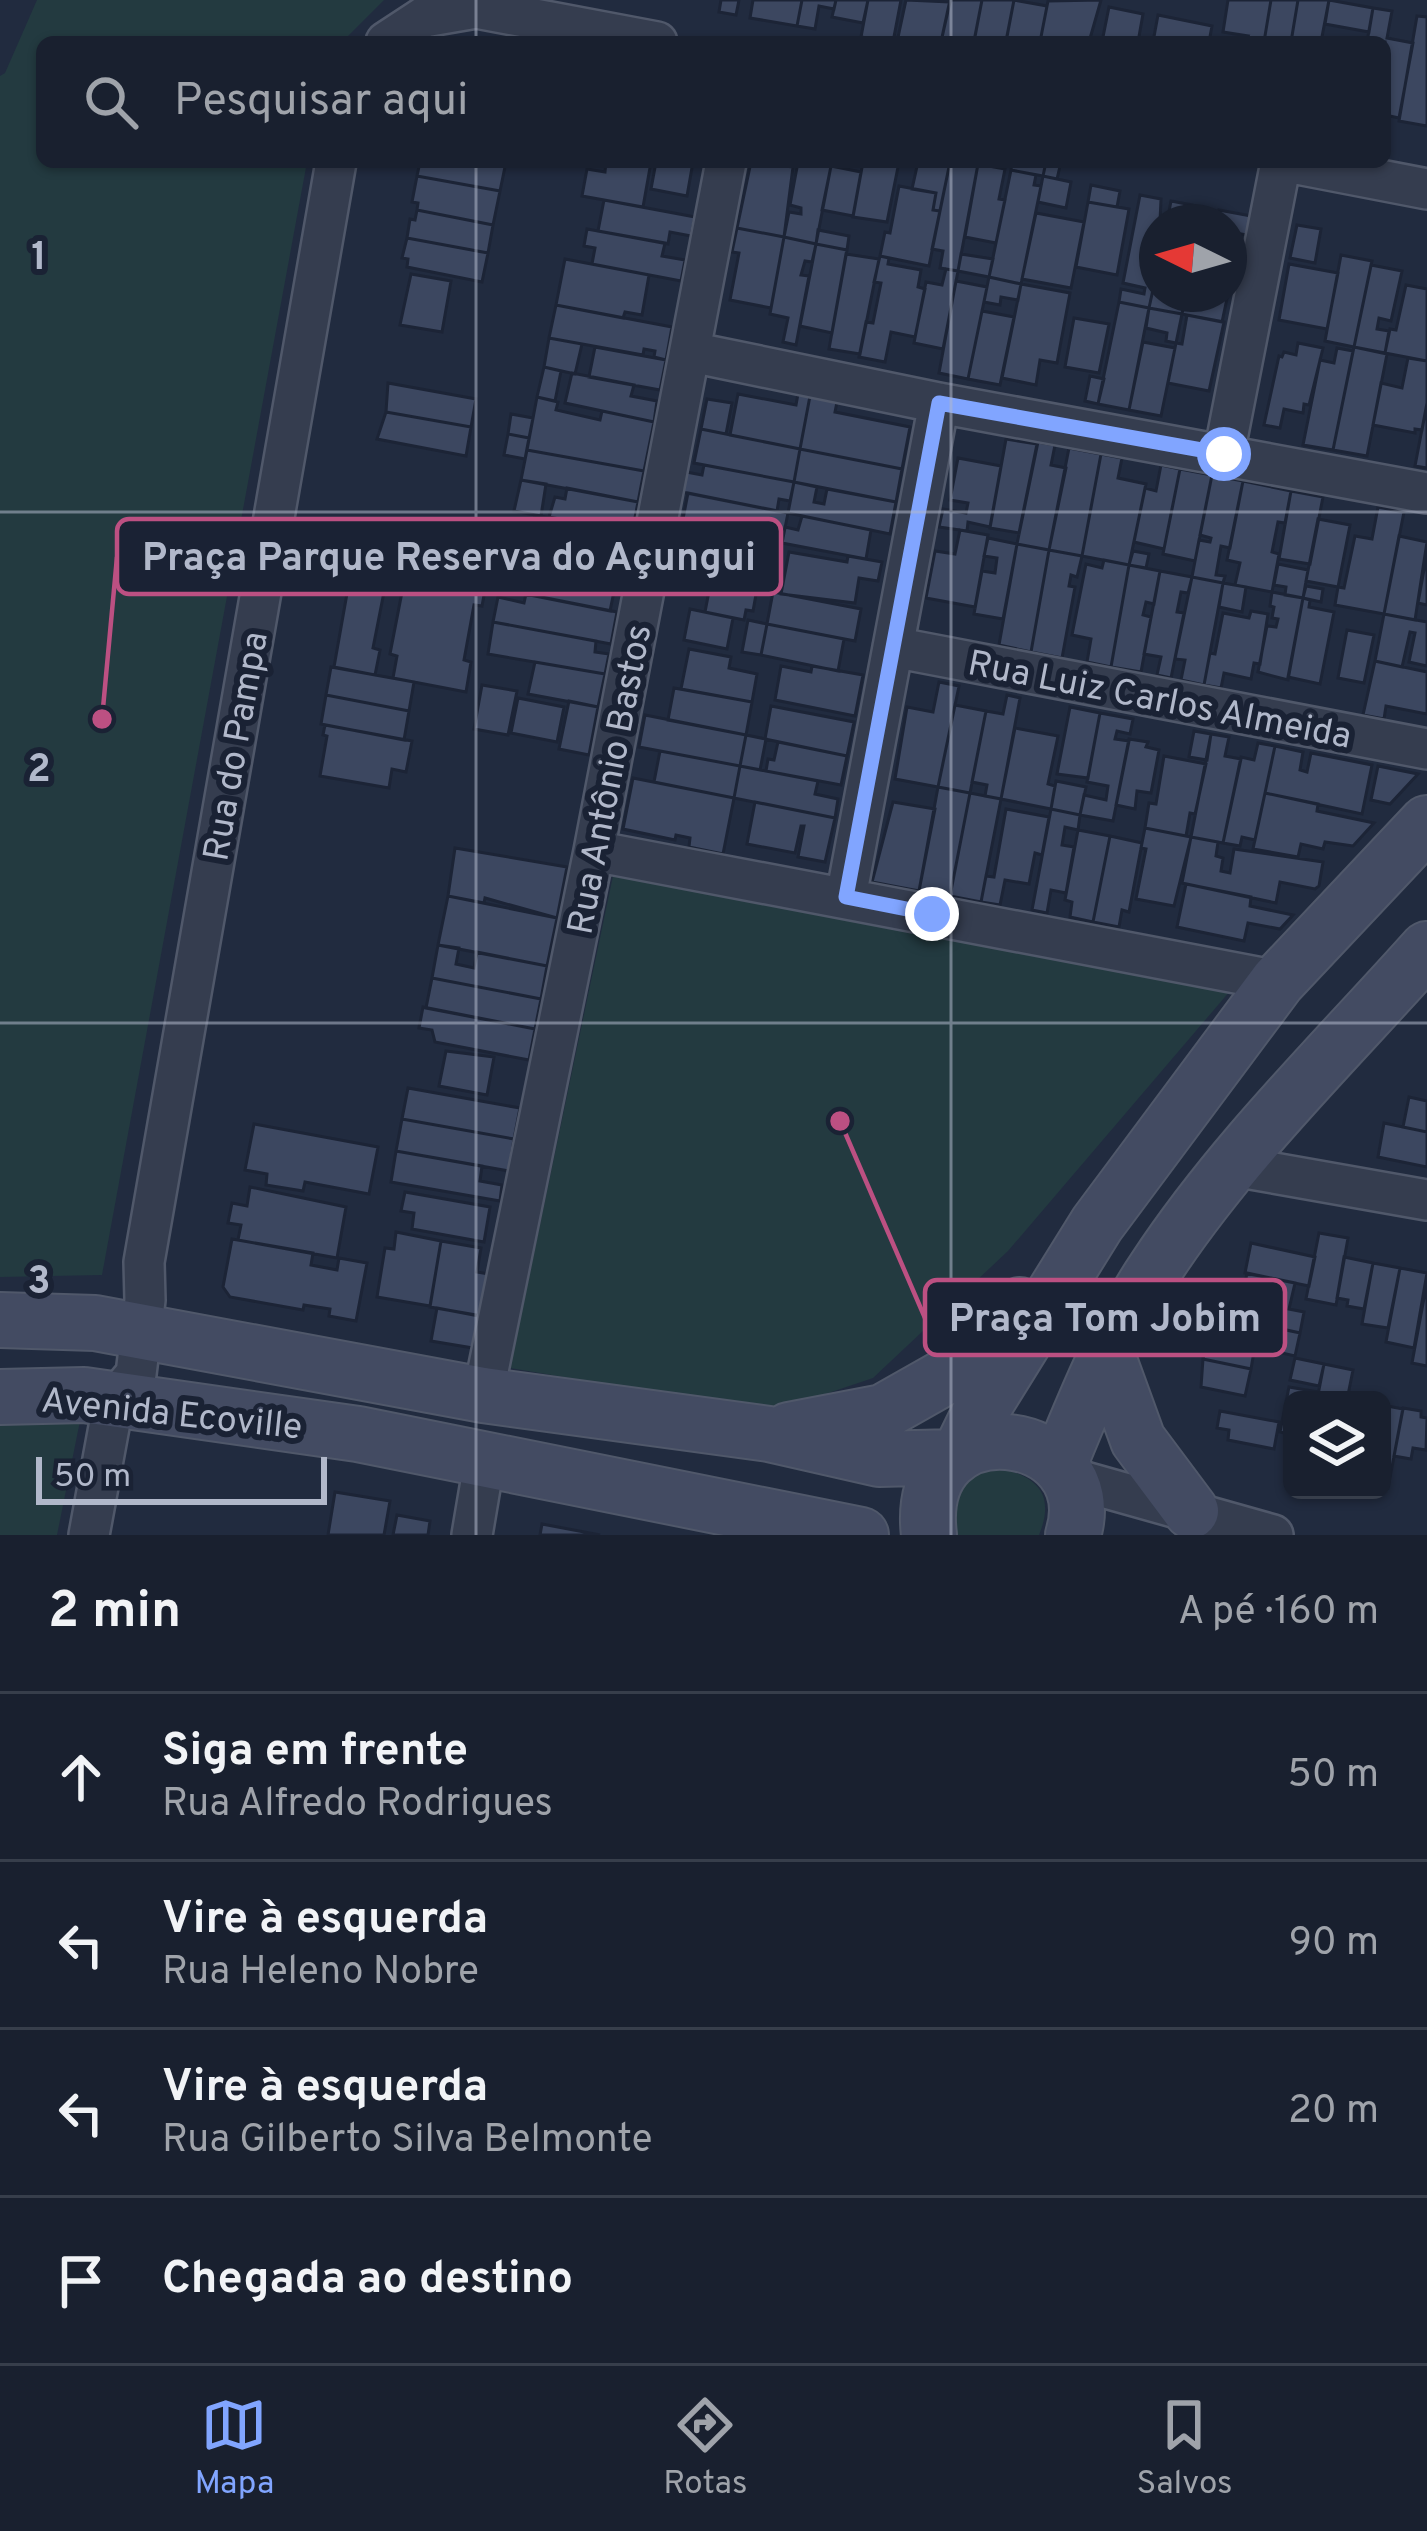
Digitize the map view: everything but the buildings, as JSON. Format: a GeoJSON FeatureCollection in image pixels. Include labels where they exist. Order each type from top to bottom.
{"type":"FeatureCollection","features":[{"type":"Feature","properties":{"kind":"street"},"geometry":{"type":"LineString","coordinates":[[395,36],[424,17],[476,8],[625,36]]}},
{"type":"Feature","properties":{"kind":"street","name":"Rua do Pampa"},"geometry":{"type":"LineString","coordinates":[[89,1535],[114,1400],[136,1374],[143,1262],[335,168]]}},
{"type":"Feature","properties":{"kind":"street","name":"Rua Antônio Bastos"},"geometry":{"type":"LineString","coordinates":[[483,1395],[594,851],[725,168]]}},
{"type":"Feature","properties":{"kind":"street"},"geometry":{"type":"LineString","coordinates":[[1224,454],[1283,168]]}},
{"type":"Feature","properties":{"kind":"street"},"geometry":{"type":"LineString","coordinates":[[1316,168],[1427,189]]}},
{"type":"Feature","properties":{"kind":"street"},"geometry":{"type":"LineString","coordinates":[[692,352],[1427,493]]}},
{"type":"Feature","properties":{"kind":"street"},"geometry":{"type":"LineString","coordinates":[[846,897],[939,403]]}},
{"type":"Feature","properties":{"kind":"street","name":"Rua Luiz Carlos Almeida"},"geometry":{"type":"LineString","coordinates":[[893,647],[1427,748]]}},
{"type":"Feature","properties":{"kind":"street"},"geometry":{"type":"LineString","coordinates":[[929,1535],[930,1492],[1097,1224],[1278,981],[1427,824]]}},
{"type":"Feature","properties":{"kind":"street"},"geometry":{"type":"LineString","coordinates":[[594,851],[1278,981]]}},
{"type":"Feature","properties":{"kind":"street"},"geometry":{"type":"LineString","coordinates":[[1063,1471],[1106,1352],[1156,1267],[1234,1166],[1427,949]]}},
{"type":"Feature","properties":{"kind":"street"},"geometry":{"type":"LineString","coordinates":[[1234,1166],[1427,1200]]}},
{"type":"Feature","properties":{"kind":"street"},"geometry":{"type":"LineString","coordinates":[[769,1434],[883,1412],[959,1369],[1097,1224]]}},
{"type":"Feature","properties":{"kind":"street","name":"Avenida Ecoville"},"geometry":{"type":"LineString","coordinates":[[0,1320],[95,1323],[483,1395],[769,1434]]}},
{"type":"Feature","properties":{"kind":"street"},"geometry":{"type":"LineString","coordinates":[[1106,1352],[1138,1440],[1191,1511]]}},
{"type":"Feature","properties":{"kind":"street","name":"Avenida Ecoville"},"geometry":{"type":"LineString","coordinates":[[0,1397],[83,1395],[358,1434],[849,1533]]}},
{"type":"Feature","properties":{"kind":"street"},"geometry":{"type":"LineString","coordinates":[[769,1434],[879,1459],[957,1454],[986,1441],[1013,1440],[1038,1448],[1063,1471],[1076,1500],[1073,1535]]}},
{"type":"Feature","properties":{"kind":"street"},"geometry":{"type":"LineString","coordinates":[[472,1535],[485,1458]]}},
{"type":"Feature","properties":{"kind":"street"},"geometry":{"type":"LineString","coordinates":[[1063,1471],[1274,1535]]}},
{"type":"Feature","properties":{"kind":"green space"},"geometry":{"type":"Polygon","coordinates":[[[37,0],[384,0],[348,36],[36,36],[36,168],[306,168],[102,1275],[0,1277],[0,76],[37,0]]]}},
{"type":"Feature","properties":{"kind":"green space"},"geometry":{"type":"Polygon","coordinates":[[[613,876],[1230,991],[1008,1251],[873,1378],[772,1412],[510,1368],[613,876]]]}},
{"type":"Feature","properties":{"kind":"green space"},"geometry":{"type":"Polygon","coordinates":[[[80,1421],[57,1535],[0,1535],[0,1422],[80,1421]]]}},
{"type":"Feature","properties":{"kind":"green space"},"geometry":{"type":"Polygon","coordinates":[[[981,1462],[1010,1470],[1041,1491],[1045,1502],[1039,1535],[946,1535],[944,1495],[981,1462]]]}},
{"type":"Feature","properties":{"kind":"place","name":"Praça Parque Reserva do Açungui"},"geometry":{"type":"Point","coordinates":[102,719]}},
{"type":"Feature","properties":{"kind":"place","name":"Praça Tom Jobim"},"geometry":{"type":"Point","coordinates":[840,1121]}},
{"type":"Feature","properties":{"kind":"route"},"geometry":{"type":"LineString","coordinates":[[932,914],[846,897],[939,403],[1224,454]]}}]}
